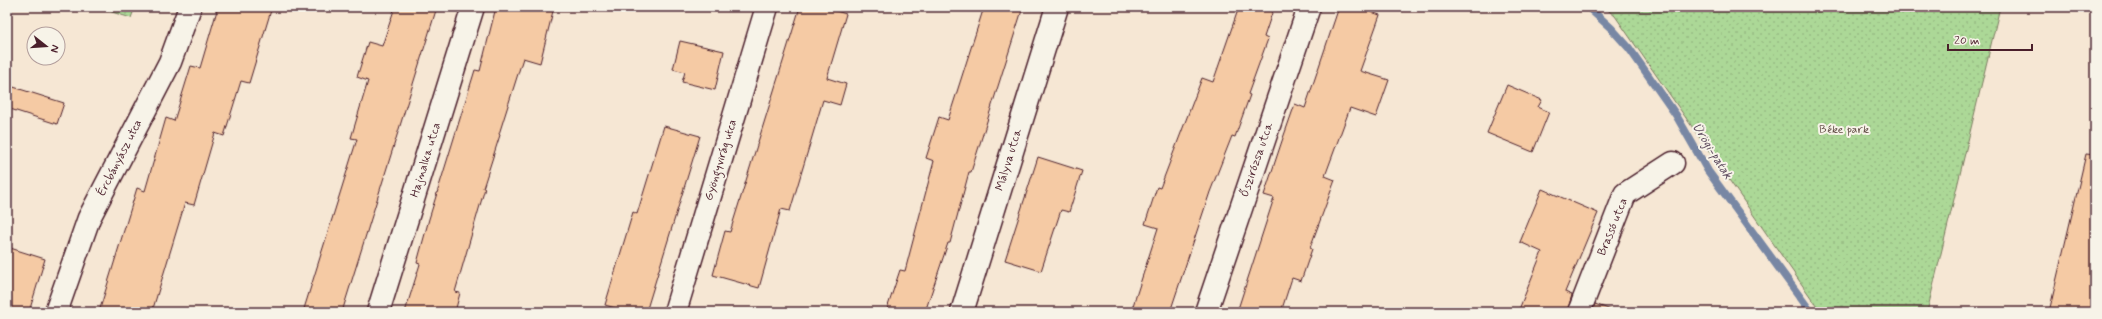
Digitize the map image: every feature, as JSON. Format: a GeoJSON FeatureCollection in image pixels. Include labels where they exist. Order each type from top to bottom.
{"type":"FeatureCollection","features":[{"type":"Feature","properties":{"kind":"street","name":"Ércbányász utca"},"geometry":{"type":"LineString","coordinates":[[56,312],[89,218],[170,62],[190,7]]}},
{"type":"Feature","properties":{"kind":"street","name":"Hajnalka utca"},"geometry":{"type":"LineString","coordinates":[[378,312],[473,7]]}},
{"type":"Feature","properties":{"kind":"street","name":"Gyöngyvirág utca"},"geometry":{"type":"LineString","coordinates":[[675,312],[768,7]]}},
{"type":"Feature","properties":{"kind":"street","name":"Mályva utca"},"geometry":{"type":"LineString","coordinates":[[962,312],[1057,7]]}},
{"type":"Feature","properties":{"kind":"street","name":"Őszirózsa utca"},"geometry":{"type":"LineString","coordinates":[[1206,312],[1309,7]]}},
{"type":"Feature","properties":{"kind":"street","name":"Brassó utca"},"geometry":{"type":"LineString","coordinates":[[1578,312],[1625,194],[1673,163]]}},
{"type":"Feature","properties":{"kind":"green space"},"geometry":{"type":"Polygon","coordinates":[[[96,7],[135,7],[131,18],[96,7]]]}},
{"type":"Feature","properties":{"kind":"green space","name":"Béke park"},"geometry":{"type":"Polygon","coordinates":[[[1604,7],[2000,7],[1927,312],[1821,312],[1615,16],[1604,7]]]}},
{"type":"Feature","properties":{"kind":"building"},"geometry":{"type":"Polygon","coordinates":[[[218,7],[272,7],[249,83],[241,81],[224,136],[215,133],[194,205],[185,203],[152,312],[99,312],[137,188],[145,191],[166,118],[174,121],[191,66],[200,68],[218,7]]]}},
{"type":"Feature","properties":{"kind":"building"},"geometry":{"type":"Polygon","coordinates":[[[395,7],[437,7],[342,312],[303,312],[357,139],[351,138],[368,81],[357,77],[368,42],[382,46],[395,7]]]}},
{"type":"Feature","properties":{"kind":"building"},"geometry":{"type":"Polygon","coordinates":[[[496,7],[554,7],[540,63],[523,58],[483,188],[485,188],[455,292],[460,293],[455,312],[405,312],[420,264],[417,263],[429,219],[475,70],[480,71],[496,7]]]}},
{"type":"Feature","properties":{"kind":"building"},"geometry":{"type":"Polygon","coordinates":[[[800,7],[823,7],[846,14],[827,78],[846,84],[840,105],[823,100],[790,211],[781,209],[759,288],[713,275],[725,231],[730,232],[800,7]]]}},
{"type":"Feature","properties":{"kind":"building"},"geometry":{"type":"Polygon","coordinates":[[[984,7],[1023,7],[971,172],[969,172],[950,243],[948,243],[925,312],[886,312],[900,270],[905,271],[934,161],[926,158],[939,117],[948,120],[984,7]]]}},
{"type":"Feature","properties":{"kind":"building"},"geometry":{"type":"Polygon","coordinates":[[[1239,7],[1274,7],[1264,37],[1268,39],[1248,94],[1250,95],[1235,137],[1232,136],[1210,192],[1170,312],[1131,312],[1158,228],[1145,224],[1157,187],[1160,188],[1202,78],[1213,82],[1239,7]]]}},
{"type":"Feature","properties":{"kind":"building"},"geometry":{"type":"Polygon","coordinates":[[[1339,7],[1357,7],[1380,15],[1360,71],[1389,80],[1376,117],[1350,108],[1325,176],[1335,180],[1310,248],[1312,249],[1301,281],[1292,278],[1281,312],[1237,312],[1274,198],[1264,195],[1282,141],[1295,104],[1305,108],[1339,7]]]}},
{"type":"Feature","properties":{"kind":"building"},"geometry":{"type":"Polygon","coordinates":[[[680,41],[724,51],[715,90],[682,82],[685,72],[673,69],[680,41]]]}},
{"type":"Feature","properties":{"kind":"building"},"geometry":{"type":"Polygon","coordinates":[[[7,85],[64,103],[57,124],[7,108],[7,85]]]}},
{"type":"Feature","properties":{"kind":"building"},"geometry":{"type":"Polygon","coordinates":[[[1507,85],[1542,100],[1538,107],[1549,112],[1533,152],[1487,133],[1507,85]]]}},
{"type":"Feature","properties":{"kind":"building"},"geometry":{"type":"Polygon","coordinates":[[[664,126],[700,136],[646,312],[629,312],[605,305],[633,212],[637,214],[664,126]]]}},
{"type":"Feature","properties":{"kind":"building"},"geometry":{"type":"Polygon","coordinates":[[[2086,154],[2095,155],[2095,312],[2049,312],[2086,154]]]}},
{"type":"Feature","properties":{"kind":"building"},"geometry":{"type":"Polygon","coordinates":[[[1038,157],[1082,171],[1069,212],[1061,210],[1041,271],[1005,260],[1038,157]]]}},
{"type":"Feature","properties":{"kind":"building"},"geometry":{"type":"Polygon","coordinates":[[[1542,189],[1598,213],[1565,292],[1572,295],[1567,312],[1518,312],[1542,252],[1520,242],[1542,189]]]}},
{"type":"Feature","properties":{"kind":"building"},"geometry":{"type":"Polygon","coordinates":[[[7,247],[45,259],[29,312],[7,312],[7,247]]]}},
{"type":"Feature","properties":{"kind":"building"},"geometry":{"type":"Polygon","coordinates":[[[1595,304],[1611,310],[1610,312],[1592,312],[1595,304]]]}},
{"type":"Feature","properties":{"kind":"waterway","name":"Ürögi-patak"},"geometry":{"type":"LineString","coordinates":[[1588,7],[1611,28],[1629,48],[1676,115],[1708,171],[1811,312]]}}]}
